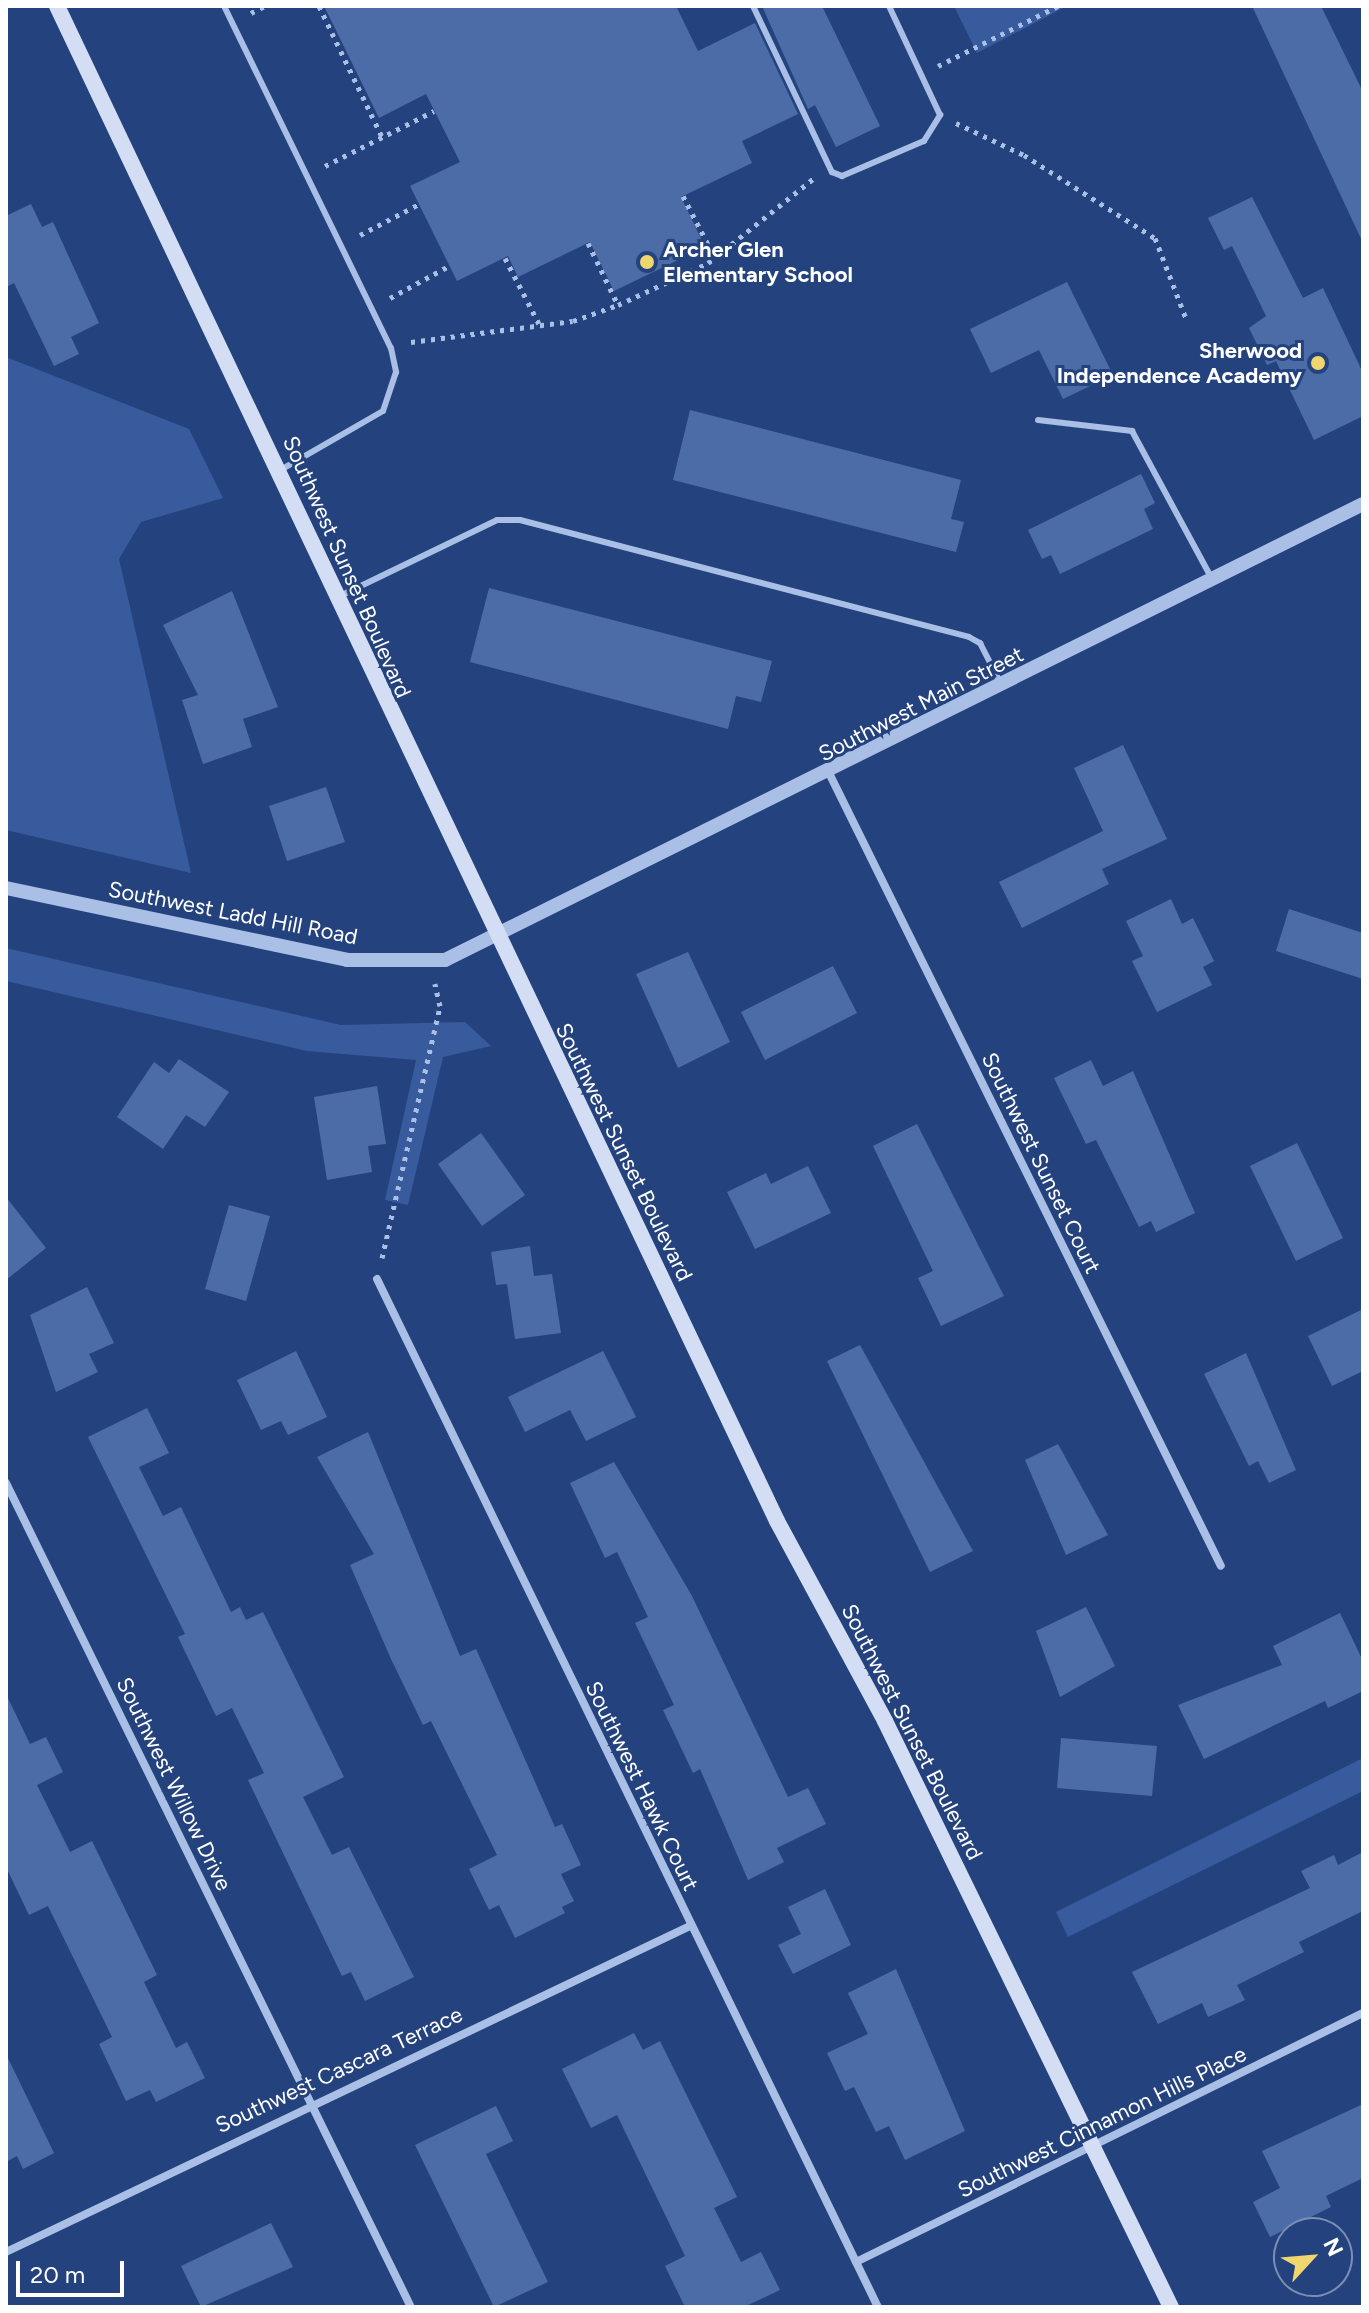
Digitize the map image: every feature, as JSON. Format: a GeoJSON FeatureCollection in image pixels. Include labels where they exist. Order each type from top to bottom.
{"type":"FeatureCollection","features":[{"type":"Feature","properties":{"kind":"main road","name":"Southwest Sunset Boulevard"},"geometry":{"type":"LineString","coordinates":[[57,6],[282,469],[337,598],[496,939],[777,1521],[1094,2147],[1171,2307]]}},
{"type":"Feature","properties":{"kind":"street","name":"Southwest Main Street"},"geometry":{"type":"LineString","coordinates":[[496,939],[830,775],[1363,504]]}},
{"type":"Feature","properties":{"kind":"street","name":"Southwest Sunset Court"},"geometry":{"type":"LineString","coordinates":[[830,775],[1221,1566]]}},
{"type":"Feature","properties":{"kind":"street","name":"Southwest Ladd Hill Road"},"geometry":{"type":"LineString","coordinates":[[6,888],[290,951],[430,963],[496,939]]}},
{"type":"Feature","properties":{"kind":"street","name":"Southwest Hawk Court"},"geometry":{"type":"LineString","coordinates":[[377,1279],[878,2307]]}},
{"type":"Feature","properties":{"kind":"street","name":"Southwest Willow Drive"},"geometry":{"type":"LineString","coordinates":[[6,1483],[411,2307]]}},
{"type":"Feature","properties":{"kind":"street","name":"Southwest Cascara Terrace"},"geometry":{"type":"LineString","coordinates":[[6,2252],[311,2101],[690,1926]]}},
{"type":"Feature","properties":{"kind":"street","name":"Southwest Cinnamon Hills Place"},"geometry":{"type":"LineString","coordinates":[[856,2262],[1363,2013]]}},
{"type":"Feature","properties":{"kind":"lane"},"geometry":{"type":"LineString","coordinates":[[224,6],[391,348],[396,372],[383,411],[282,469]]}},
{"type":"Feature","properties":{"kind":"lane"},"geometry":{"type":"LineString","coordinates":[[753,6],[832,172],[856,172],[924,141],[940,115],[889,6]]}},
{"type":"Feature","properties":{"kind":"lane"},"geometry":{"type":"LineString","coordinates":[[1038,420],[1132,431],[1213,580]]}},
{"type":"Feature","properties":{"kind":"lane"},"geometry":{"type":"LineString","coordinates":[[337,598],[497,520],[520,520],[969,637],[980,643],[1003,687]]}},
{"type":"Feature","properties":{"kind":"path"},"geometry":{"type":"LineString","coordinates":[[319,6],[382,137]]}},
{"type":"Feature","properties":{"kind":"path"},"geometry":{"type":"LineString","coordinates":[[923,74],[1058,6]]}},
{"type":"Feature","properties":{"kind":"path"},"geometry":{"type":"LineString","coordinates":[[306,175],[434,111]]}},
{"type":"Feature","properties":{"kind":"path"},"geometry":{"type":"LineString","coordinates":[[940,115],[1024,155],[1155,238],[1187,321]]}},
{"type":"Feature","properties":{"kind":"path"},"geometry":{"type":"LineString","coordinates":[[391,348],[442,333],[539,324],[618,305],[715,258],[818,175],[832,172]]}},
{"type":"Feature","properties":{"kind":"path"},"geometry":{"type":"LineString","coordinates":[[683,196],[715,258]]}},
{"type":"Feature","properties":{"kind":"path"},"geometry":{"type":"LineString","coordinates":[[341,246],[419,204]]}},
{"type":"Feature","properties":{"kind":"path"},"geometry":{"type":"LineString","coordinates":[[588,243],[618,305]]}},
{"type":"Feature","properties":{"kind":"path"},"geometry":{"type":"LineString","coordinates":[[505,258],[539,324]]}},
{"type":"Feature","properties":{"kind":"path"},"geometry":{"type":"LineString","coordinates":[[372,308],[449,266]]}},
{"type":"Feature","properties":{"kind":"path"},"geometry":{"type":"LineString","coordinates":[[377,1279],[440,1006],[430,963]]}},
{"type":"Feature","properties":{"kind":"shaded area"},"geometry":{"type":"Polygon","coordinates":[[[954,6],[1067,6],[977,53],[954,6]]]}},
{"type":"Feature","properties":{"kind":"shaded area"},"geometry":{"type":"Polygon","coordinates":[[[6,357],[189,429],[223,498],[141,522],[119,559],[191,873],[6,830],[6,357]]]}},
{"type":"Feature","properties":{"kind":"shaded area"},"geometry":{"type":"Polygon","coordinates":[[[6,948],[341,1025],[465,1022],[491,1046],[443,1057],[408,1205],[385,1200],[416,1060],[307,1051],[6,981],[6,948]]]}},
{"type":"Feature","properties":{"kind":"shaded area"},"geometry":{"type":"Polygon","coordinates":[[[1363,1758],[1363,1791],[1068,1937],[1056,1912],[1363,1758]]]}},
{"type":"Feature","properties":{"kind":"building"},"geometry":{"type":"Polygon","coordinates":[[[324,6],[676,6],[698,51],[755,23],[798,114],[742,141],[752,163],[681,197],[705,247],[614,291],[590,242],[518,277],[508,256],[457,281],[410,186],[460,162],[426,94],[379,118],[324,6]]]}},
{"type":"Feature","properties":{"kind":"building"},"geometry":{"type":"Polygon","coordinates":[[[762,6],[822,6],[880,126],[836,147],[815,105],[808,109],[762,6]]]}},
{"type":"Feature","properties":{"kind":"building"},"geometry":{"type":"Polygon","coordinates":[[[1252,6],[1321,6],[1363,92],[1363,243],[1252,6]]]}},
{"type":"Feature","properties":{"kind":"building","name":"Sherwood Independence Academy"},"geometry":{"type":"Polygon","coordinates":[[[1252,197],[1303,298],[1323,288],[1363,373],[1363,416],[1314,440],[1276,361],[1267,365],[1249,328],[1266,316],[1232,246],[1224,250],[1208,218],[1252,197]]]}},
{"type":"Feature","properties":{"kind":"building"},"geometry":{"type":"Polygon","coordinates":[[[31,204],[42,227],[53,222],[99,323],[71,337],[79,354],[54,366],[14,283],[6,287],[6,216],[31,204]]]}},
{"type":"Feature","properties":{"kind":"building"},"geometry":{"type":"Polygon","coordinates":[[[1067,282],[1113,375],[1063,399],[1039,350],[991,373],[970,329],[1067,282]]]}},
{"type":"Feature","properties":{"kind":"building"},"geometry":{"type":"Polygon","coordinates":[[[690,410],[961,480],[951,519],[964,522],[956,552],[673,480],[690,410]]]}},
{"type":"Feature","properties":{"kind":"building"},"geometry":{"type":"Polygon","coordinates":[[[1141,474],[1155,503],[1144,509],[1153,529],[1060,574],[1051,555],[1042,559],[1028,530],[1141,474]]]}},
{"type":"Feature","properties":{"kind":"building"},"geometry":{"type":"Polygon","coordinates":[[[489,588],[772,661],[761,702],[736,696],[728,729],[470,662],[489,588]]]}},
{"type":"Feature","properties":{"kind":"building"},"geometry":{"type":"Polygon","coordinates":[[[232,591],[278,707],[243,719],[252,747],[203,764],[182,700],[198,695],[163,625],[232,591]]]}},
{"type":"Feature","properties":{"kind":"building"},"geometry":{"type":"Polygon","coordinates":[[[1123,745],[1167,839],[1102,869],[1109,884],[1022,928],[999,882],[1103,831],[1074,768],[1123,745]]]}},
{"type":"Feature","properties":{"kind":"building"},"geometry":{"type":"Polygon","coordinates":[[[326,787],[345,842],[287,861],[269,806],[326,787]]]}},
{"type":"Feature","properties":{"kind":"building"},"geometry":{"type":"Polygon","coordinates":[[[1171,899],[1182,924],[1193,918],[1214,961],[1203,967],[1212,985],[1157,1012],[1132,961],[1143,956],[1126,921],[1171,899]]]}},
{"type":"Feature","properties":{"kind":"building"},"geometry":{"type":"Polygon","coordinates":[[[1289,909],[1363,933],[1363,979],[1276,951],[1289,909]]]}},
{"type":"Feature","properties":{"kind":"building"},"geometry":{"type":"Polygon","coordinates":[[[688,952],[730,1042],[678,1068],[636,974],[688,952]]]}},
{"type":"Feature","properties":{"kind":"building"},"geometry":{"type":"Polygon","coordinates":[[[833,966],[857,1013],[765,1060],[741,1012],[833,966]]]}},
{"type":"Feature","properties":{"kind":"building"},"geometry":{"type":"Polygon","coordinates":[[[179,1059],[229,1092],[205,1127],[186,1115],[163,1149],[117,1117],[154,1062],[169,1073],[179,1059]]]}},
{"type":"Feature","properties":{"kind":"building"},"geometry":{"type":"Polygon","coordinates":[[[1091,1060],[1103,1086],[1133,1071],[1195,1213],[1156,1232],[1151,1221],[1139,1227],[1096,1140],[1086,1144],[1054,1078],[1091,1060]]]}},
{"type":"Feature","properties":{"kind":"building"},"geometry":{"type":"Polygon","coordinates":[[[377,1086],[386,1144],[368,1146],[372,1172],[327,1180],[314,1097],[377,1086]]]}},
{"type":"Feature","properties":{"kind":"building"},"geometry":{"type":"Polygon","coordinates":[[[917,1124],[1004,1296],[941,1326],[918,1278],[933,1271],[873,1146],[917,1124]]]}},
{"type":"Feature","properties":{"kind":"building"},"geometry":{"type":"Polygon","coordinates":[[[481,1133],[525,1195],[482,1226],[438,1164],[481,1133]]]}},
{"type":"Feature","properties":{"kind":"building"},"geometry":{"type":"Polygon","coordinates":[[[1297,1143],[1343,1238],[1296,1261],[1250,1166],[1297,1143]]]}},
{"type":"Feature","properties":{"kind":"building"},"geometry":{"type":"Polygon","coordinates":[[[808,1166],[831,1213],[755,1249],[727,1192],[766,1173],[771,1184],[808,1166]]]}},
{"type":"Feature","properties":{"kind":"building"},"geometry":{"type":"Polygon","coordinates":[[[6,1197],[46,1248],[6,1280],[6,1197]]]}},
{"type":"Feature","properties":{"kind":"building"},"geometry":{"type":"Polygon","coordinates":[[[229,1205],[270,1216],[246,1301],[205,1289],[229,1205]]]}},
{"type":"Feature","properties":{"kind":"building"},"geometry":{"type":"Polygon","coordinates":[[[530,1246],[534,1276],[552,1274],[561,1333],[515,1339],[507,1284],[496,1285],[491,1252],[530,1246]]]}},
{"type":"Feature","properties":{"kind":"building"},"geometry":{"type":"Polygon","coordinates":[[[87,1287],[114,1343],[89,1354],[98,1372],[56,1392],[30,1315],[87,1287]]]}},
{"type":"Feature","properties":{"kind":"building"},"geometry":{"type":"Polygon","coordinates":[[[1363,1309],[1363,1371],[1332,1386],[1308,1336],[1363,1309]]]}},
{"type":"Feature","properties":{"kind":"building"},"geometry":{"type":"Polygon","coordinates":[[[860,1345],[973,1551],[930,1572],[827,1361],[860,1345]]]}},
{"type":"Feature","properties":{"kind":"building"},"geometry":{"type":"Polygon","coordinates":[[[296,1351],[327,1417],[288,1435],[281,1421],[261,1430],[237,1380],[296,1351]]]}},
{"type":"Feature","properties":{"kind":"building"},"geometry":{"type":"Polygon","coordinates":[[[603,1351],[636,1417],[586,1441],[570,1410],[525,1432],[508,1397],[603,1351]]]}},
{"type":"Feature","properties":{"kind":"building"},"geometry":{"type":"Polygon","coordinates":[[[1246,1353],[1296,1470],[1269,1483],[1258,1461],[1249,1466],[1204,1374],[1246,1353]]]}},
{"type":"Feature","properties":{"kind":"building"},"geometry":{"type":"Polygon","coordinates":[[[147,1408],[169,1453],[139,1467],[163,1516],[181,1507],[231,1612],[240,1607],[246,1620],[263,1612],[344,1777],[303,1797],[332,1855],[349,1847],[414,1977],[365,2001],[351,1972],[342,1976],[248,1780],[264,1773],[232,1708],[216,1716],[178,1637],[185,1634],[88,1437],[147,1408]]]}},
{"type":"Feature","properties":{"kind":"building"},"geometry":{"type":"Polygon","coordinates":[[[368,1432],[460,1656],[476,1649],[555,1827],[562,1824],[581,1865],[561,1874],[574,1901],[562,1907],[565,1913],[515,1938],[499,1905],[489,1910],[469,1869],[497,1855],[431,1721],[423,1725],[391,1659],[350,1565],[374,1554],[317,1457],[368,1432]]]}},
{"type":"Feature","properties":{"kind":"building"},"geometry":{"type":"Polygon","coordinates":[[[1058,1444],[1108,1535],[1066,1555],[1025,1460],[1058,1444]]]}},
{"type":"Feature","properties":{"kind":"building"},"geometry":{"type":"Polygon","coordinates":[[[614,1462],[692,1596],[788,1797],[808,1788],[826,1824],[777,1848],[784,1862],[748,1880],[700,1769],[693,1773],[663,1710],[674,1705],[635,1623],[648,1617],[617,1552],[605,1558],[570,1483],[614,1462]]]}},
{"type":"Feature","properties":{"kind":"building"},"geometry":{"type":"Polygon","coordinates":[[[1086,1607],[1115,1666],[1060,1697],[1036,1631],[1086,1607]]]}},
{"type":"Feature","properties":{"kind":"building"},"geometry":{"type":"Polygon","coordinates":[[[1340,1613],[1363,1661],[1363,1691],[1328,1708],[1325,1701],[1204,1759],[1178,1705],[1282,1665],[1273,1646],[1340,1613]]]}},
{"type":"Feature","properties":{"kind":"building"},"geometry":{"type":"Polygon","coordinates":[[[6,1694],[30,1744],[46,1737],[63,1772],[37,1785],[70,1852],[92,1841],[157,1975],[144,1982],[176,2048],[187,2042],[205,2078],[156,2102],[150,2090],[126,2101],[99,2044],[112,2037],[48,1906],[29,1915],[6,1867],[6,1694]]]}},
{"type":"Feature","properties":{"kind":"building"},"geometry":{"type":"Polygon","coordinates":[[[1061,1738],[1157,1746],[1152,1796],[1057,1788],[1061,1738]]]}},
{"type":"Feature","properties":{"kind":"building"},"geometry":{"type":"Polygon","coordinates":[[[1363,1852],[1363,1911],[1299,1942],[1304,1952],[1237,1985],[1245,2000],[1208,2017],[1202,2003],[1158,2024],[1132,1972],[1310,1888],[1301,1871],[1334,1855],[1338,1865],[1363,1852]]]}},
{"type":"Feature","properties":{"kind":"building"},"geometry":{"type":"Polygon","coordinates":[[[825,1889],[851,1945],[793,1974],[778,1945],[801,1934],[788,1907],[825,1889]]]}},
{"type":"Feature","properties":{"kind":"building"},"geometry":{"type":"Polygon","coordinates":[[[896,1969],[965,2131],[905,2160],[889,2126],[876,2132],[854,2087],[845,2091],[827,2053],[868,2034],[848,1993],[896,1969]]]}},
{"type":"Feature","properties":{"kind":"building"},"geometry":{"type":"Polygon","coordinates":[[[634,2033],[643,2050],[660,2041],[737,2197],[714,2208],[741,2262],[761,2252],[780,2290],[744,2307],[685,2307],[665,2266],[685,2256],[617,2115],[591,2128],[562,2069],[634,2033]]]}},
{"type":"Feature","properties":{"kind":"building"},"geometry":{"type":"Polygon","coordinates":[[[6,2054],[54,2153],[23,2169],[17,2156],[6,2162],[6,2054]]]}},
{"type":"Feature","properties":{"kind":"building"},"geometry":{"type":"Polygon","coordinates":[[[1363,2104],[1363,2178],[1326,2196],[1331,2207],[1311,2217],[1273,2217],[1273,2236],[1270,2237],[1253,2202],[1280,2188],[1262,2151],[1363,2104]]]}},
{"type":"Feature","properties":{"kind":"building"},"geometry":{"type":"Polygon","coordinates":[[[496,2106],[513,2141],[486,2154],[548,2282],[494,2307],[415,2145],[496,2106]]]}},
{"type":"Feature","properties":{"kind":"building"},"geometry":{"type":"Polygon","coordinates":[[[271,2223],[293,2267],[201,2307],[181,2266],[271,2223]]]}},
{"type":"Feature","properties":{"kind":"place","name":"Archer Glen Elementary School"},"geometry":{"type":"Point","coordinates":[647,262]}},
{"type":"Feature","properties":{"kind":"place","name":"Sherwood Independence Academy"},"geometry":{"type":"Point","coordinates":[1318,363]}}]}
